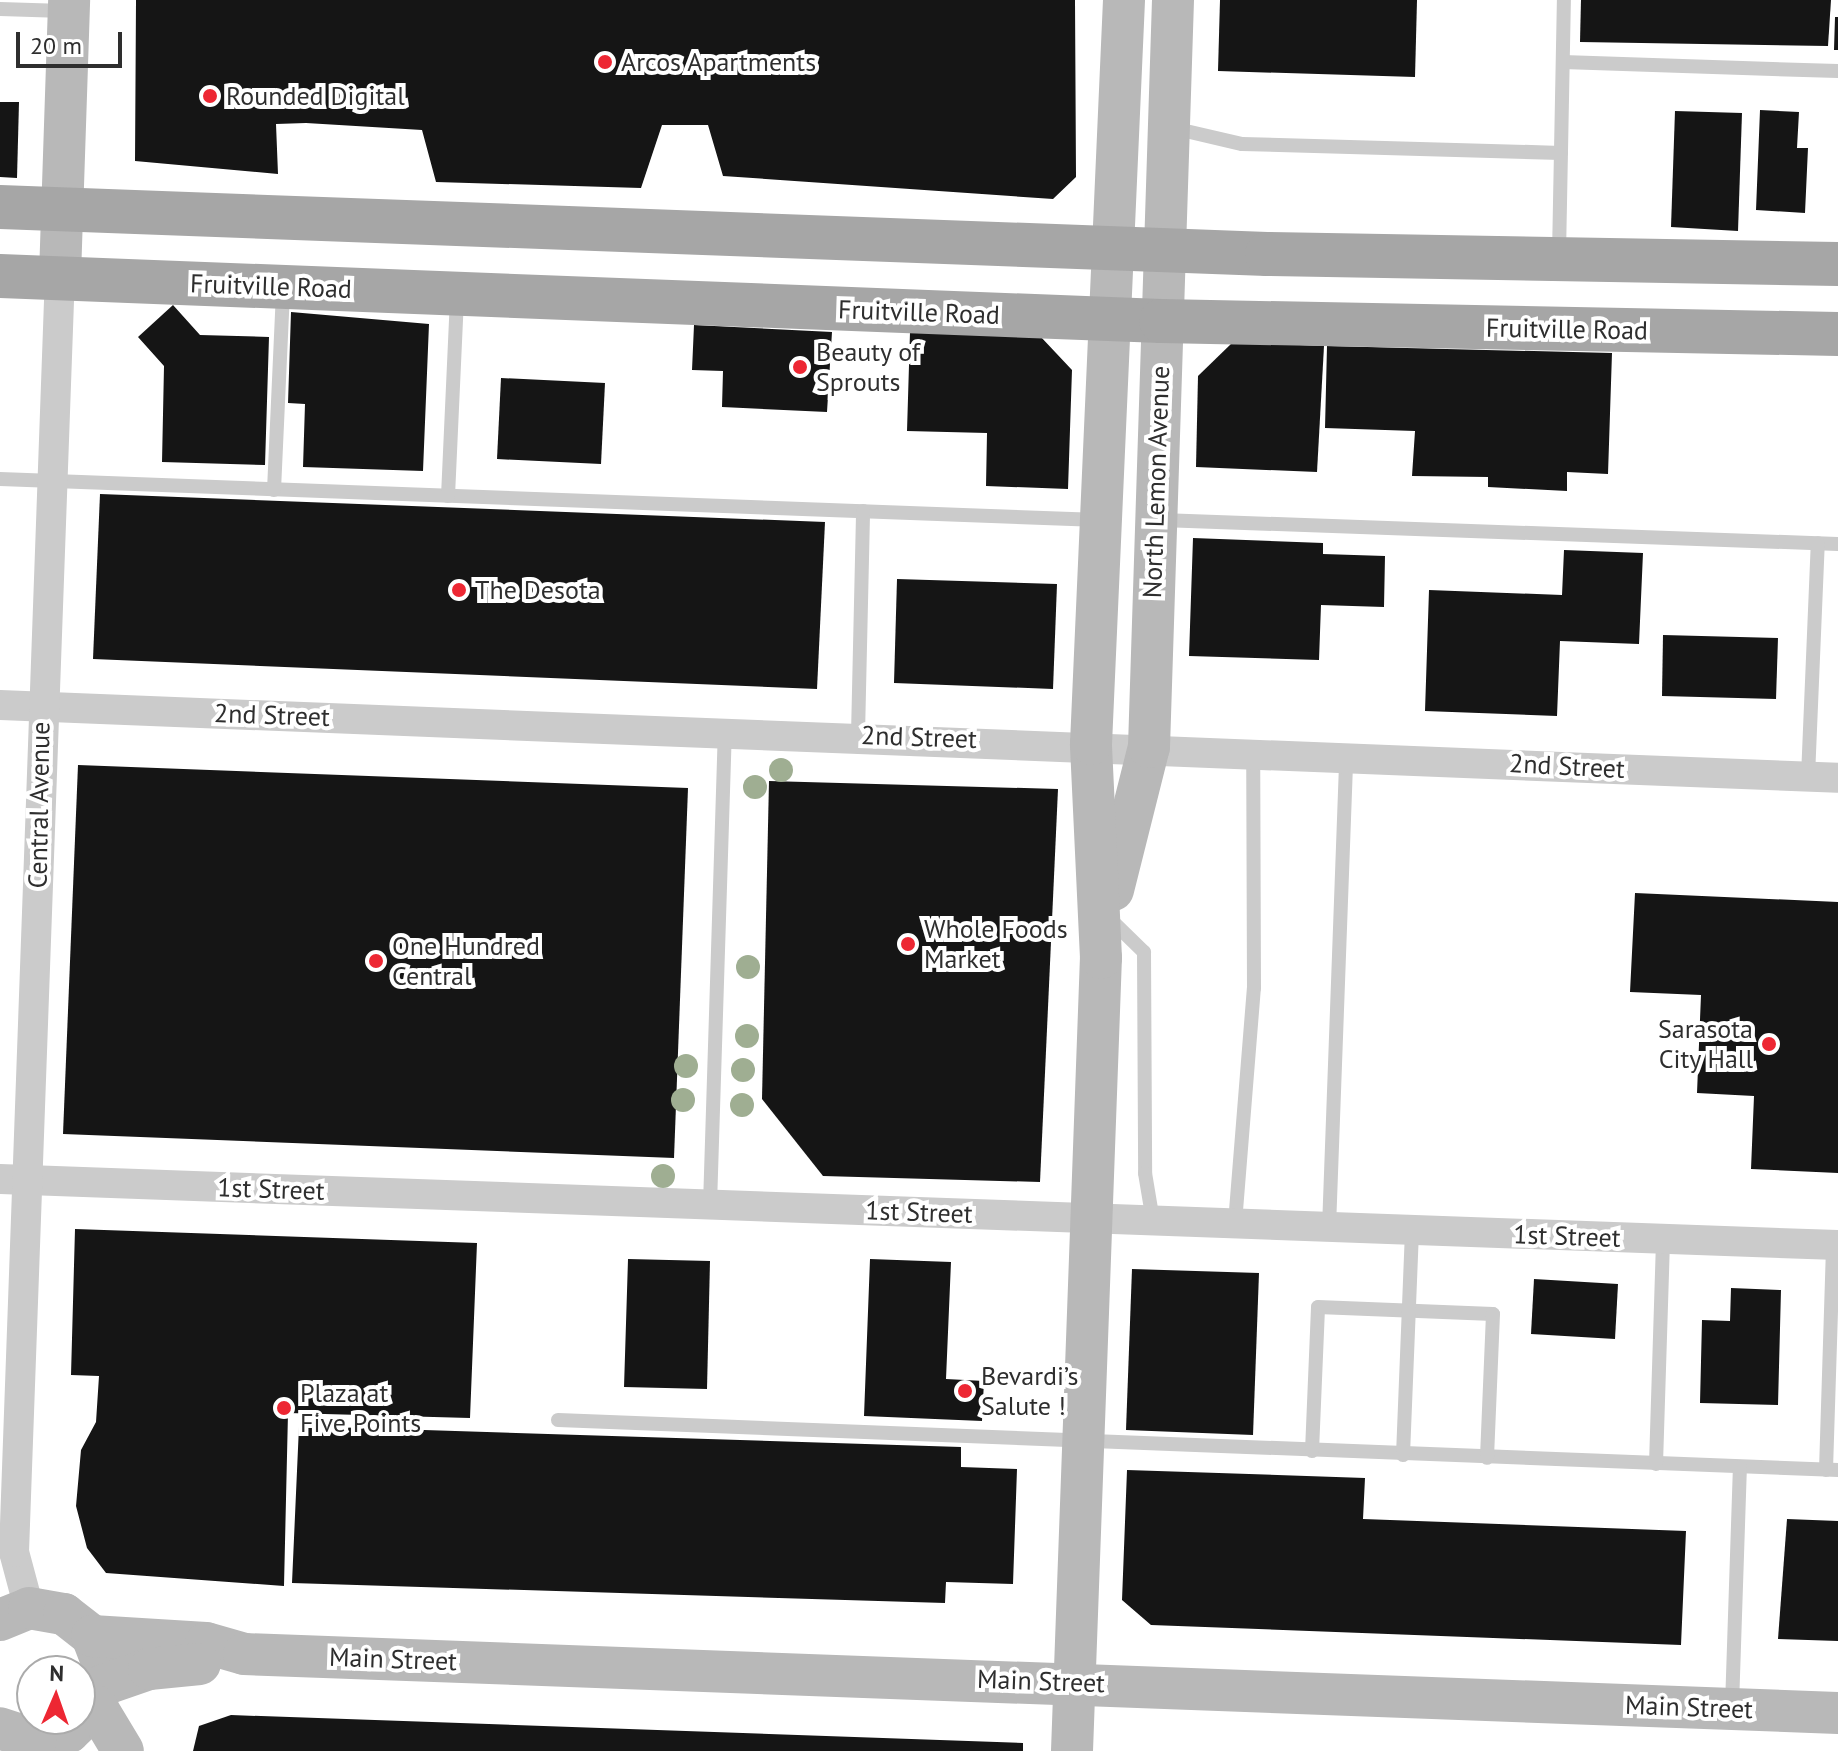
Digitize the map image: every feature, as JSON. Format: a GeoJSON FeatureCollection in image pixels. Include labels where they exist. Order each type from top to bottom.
{"type":"FeatureCollection","features":[{"type":"Feature","properties":{"kind":"main road"},"geometry":{"type":"LineString","coordinates":[[0,207],[1164,250],[1838,264]]}},
{"type":"Feature","properties":{"kind":"main road","name":"Fruitville Road"},"geometry":{"type":"LineString","coordinates":[[0,276],[1161,321],[1838,334]]}},
{"type":"Feature","properties":{"kind":"street"},"geometry":{"type":"LineString","coordinates":[[1072,1751],[1101,958],[1091,744],[1124,0]]}},
{"type":"Feature","properties":{"kind":"street","name":"North Lemon Avenue"},"geometry":{"type":"LineString","coordinates":[[1101,958],[1108,916],[1149,747],[1173,0]]}},
{"type":"Feature","properties":{"kind":"street","name":"Central Avenue"},"geometry":{"type":"LineString","coordinates":[[9,1614],[14,1552],[14,1180],[52,481],[69,5]]}},
{"type":"Feature","properties":{"kind":"street","name":"2nd Street"},"geometry":{"type":"LineString","coordinates":[[0,705],[1091,744],[1823,777]]}},
{"type":"Feature","properties":{"kind":"street","name":"1st Street"},"geometry":{"type":"LineString","coordinates":[[14,1180],[1835,1245]]}},
{"type":"Feature","properties":{"kind":"street"},"geometry":{"type":"LineString","coordinates":[[9,1614],[64,1614],[92,1636],[100,1695],[123,1751]]}},
{"type":"Feature","properties":{"kind":"street","name":"Main Street"},"geometry":{"type":"LineString","coordinates":[[92,1636],[206,1643],[244,1654]]}},
{"type":"Feature","properties":{"kind":"street","name":"Main Street"},"geometry":{"type":"LineString","coordinates":[[30,1741],[100,1695],[149,1669],[244,1654],[1074,1682],[1838,1713]]}},
{"type":"Feature","properties":{"kind":"lane"},"geometry":{"type":"LineString","coordinates":[[1559,259],[1564,0]]}},
{"type":"Feature","properties":{"kind":"lane"},"geometry":{"type":"LineString","coordinates":[[0,9],[69,5]]}},
{"type":"Feature","properties":{"kind":"lane"},"geometry":{"type":"LineString","coordinates":[[1563,62],[1838,71]]}},
{"type":"Feature","properties":{"kind":"lane"},"geometry":{"type":"LineString","coordinates":[[1168,128],[1242,144],[1561,153]]}},
{"type":"Feature","properties":{"kind":"lane"},"geometry":{"type":"LineString","coordinates":[[274,490],[283,287]]}},
{"type":"Feature","properties":{"kind":"lane"},"geometry":{"type":"LineString","coordinates":[[448,496],[457,294]]}},
{"type":"Feature","properties":{"kind":"lane"},"geometry":{"type":"LineString","coordinates":[[0,479],[1100,520]]}},
{"type":"Feature","properties":{"kind":"lane"},"geometry":{"type":"LineString","coordinates":[[858,735],[863,511]]}},
{"type":"Feature","properties":{"kind":"lane"},"geometry":{"type":"LineString","coordinates":[[1157,520],[1838,544]]}},
{"type":"Feature","properties":{"kind":"lane"},"geometry":{"type":"LineString","coordinates":[[1818,543],[1823,777]]}},
{"type":"Feature","properties":{"kind":"lane"},"geometry":{"type":"LineString","coordinates":[[710,1206],[725,731]]}},
{"type":"Feature","properties":{"kind":"lane"},"geometry":{"type":"LineString","coordinates":[[1235,1223],[1254,988],[1253,752]]}},
{"type":"Feature","properties":{"kind":"lane"},"geometry":{"type":"LineString","coordinates":[[1329,1228],[1346,756]]}},
{"type":"Feature","properties":{"kind":"lane"},"geometry":{"type":"LineString","coordinates":[[1108,916],[1144,952],[1145,1173],[1153,1222]]}},
{"type":"Feature","properties":{"kind":"lane"},"geometry":{"type":"LineString","coordinates":[[1403,1455],[1412,1230]]}},
{"type":"Feature","properties":{"kind":"lane"},"geometry":{"type":"LineString","coordinates":[[1656,1464],[1663,1239]]}},
{"type":"Feature","properties":{"kind":"lane"},"geometry":{"type":"LineString","coordinates":[[558,1420],[1085,1438],[1403,1455],[1832,1470],[1835,1245]]}},
{"type":"Feature","properties":{"kind":"lane"},"geometry":{"type":"LineString","coordinates":[[1312,1451],[1318,1307],[1408,1310],[1493,1314],[1487,1458]]}},
{"type":"Feature","properties":{"kind":"lane"},"geometry":{"type":"LineString","coordinates":[[1732,1708],[1740,1467]]}},
{"type":"Feature","properties":{"kind":"building","name":"Arcos Apartments"},"geometry":{"type":"Polygon","coordinates":[[[136,0],[1075,0],[1076,177],[1053,199],[723,176],[708,125],[662,125],[641,188],[436,182],[422,130],[306,123],[276,124],[278,174],[135,161],[136,0]]]}},
{"type":"Feature","properties":{"kind":"building"},"geometry":{"type":"Polygon","coordinates":[[[1220,0],[1417,0],[1415,77],[1218,71],[1220,0]]]}},
{"type":"Feature","properties":{"kind":"building"},"geometry":{"type":"Polygon","coordinates":[[[1581,0],[1831,0],[1828,46],[1580,42],[1581,0]]]}},
{"type":"Feature","properties":{"kind":"building"},"geometry":{"type":"Polygon","coordinates":[[[1835,17],[1838,17],[1838,50],[1834,50],[1835,17]]]}},
{"type":"Feature","properties":{"kind":"building"},"geometry":{"type":"Polygon","coordinates":[[[0,102],[19,102],[17,178],[0,177],[0,102]]]}},
{"type":"Feature","properties":{"kind":"building"},"geometry":{"type":"Polygon","coordinates":[[[1760,110],[1799,112],[1797,148],[1808,148],[1805,213],[1756,210],[1760,110]]]}},
{"type":"Feature","properties":{"kind":"building"},"geometry":{"type":"Polygon","coordinates":[[[1675,111],[1742,113],[1738,231],[1671,227],[1675,111]]]}},
{"type":"Feature","properties":{"kind":"building"},"geometry":{"type":"Polygon","coordinates":[[[173,305],[200,335],[269,337],[265,465],[162,462],[164,366],[138,337],[173,305]]]}},
{"type":"Feature","properties":{"kind":"building"},"geometry":{"type":"Polygon","coordinates":[[[291,312],[429,324],[423,471],[303,467],[305,404],[288,403],[291,312]]]}},
{"type":"Feature","properties":{"kind":"building"},"geometry":{"type":"Polygon","coordinates":[[[694,325],[832,332],[827,412],[722,407],[723,371],[692,370],[694,325]]]}},
{"type":"Feature","properties":{"kind":"building"},"geometry":{"type":"Polygon","coordinates":[[[910,332],[1040,336],[1072,370],[1068,489],[986,486],[987,433],[907,431],[910,332]]]}},
{"type":"Feature","properties":{"kind":"building"},"geometry":{"type":"Polygon","coordinates":[[[1233,342],[1324,346],[1317,472],[1196,467],[1198,376],[1233,342]]]}},
{"type":"Feature","properties":{"kind":"building"},"geometry":{"type":"Polygon","coordinates":[[[1327,346],[1612,353],[1608,474],[1567,472],[1567,491],[1488,487],[1488,477],[1412,476],[1415,431],[1325,428],[1327,346]]]}},
{"type":"Feature","properties":{"kind":"building"},"geometry":{"type":"Polygon","coordinates":[[[501,378],[605,383],[601,464],[497,459],[501,378]]]}},
{"type":"Feature","properties":{"kind":"building","name":"The Desota"},"geometry":{"type":"Polygon","coordinates":[[[100,494],[825,522],[817,689],[93,659],[100,494]]]}},
{"type":"Feature","properties":{"kind":"building"},"geometry":{"type":"Polygon","coordinates":[[[1193,538],[1323,543],[1323,554],[1385,556],[1384,607],[1321,605],[1319,660],[1189,656],[1193,538]]]}},
{"type":"Feature","properties":{"kind":"building"},"geometry":{"type":"Polygon","coordinates":[[[1564,550],[1643,553],[1639,644],[1560,641],[1557,716],[1425,711],[1429,590],[1562,595],[1564,550]]]}},
{"type":"Feature","properties":{"kind":"building"},"geometry":{"type":"Polygon","coordinates":[[[897,579],[1057,584],[1053,689],[894,683],[897,579]]]}},
{"type":"Feature","properties":{"kind":"building"},"geometry":{"type":"Polygon","coordinates":[[[1663,635],[1778,638],[1776,699],[1662,696],[1663,635]]]}},
{"type":"Feature","properties":{"kind":"building","name":"One Hundred Central"},"geometry":{"type":"Polygon","coordinates":[[[78,765],[688,788],[674,1158],[63,1134],[78,765]]]}},
{"type":"Feature","properties":{"kind":"building","name":"Whole Foods Market"},"geometry":{"type":"Polygon","coordinates":[[[769,781],[1058,789],[1040,1182],[823,1176],[762,1099],[769,781]]]}},
{"type":"Feature","properties":{"kind":"building","name":"Sarasota City Hall"},"geometry":{"type":"Polygon","coordinates":[[[1635,893],[1838,902],[1838,1173],[1751,1169],[1754,1096],[1697,1093],[1701,995],[1630,992],[1635,893]]]}},
{"type":"Feature","properties":{"kind":"building","name":"Plaza at Five Points"},"geometry":{"type":"Polygon","coordinates":[[[75,1229],[477,1243],[470,1418],[288,1413],[284,1586],[106,1573],[87,1548],[76,1506],[81,1450],[96,1422],[99,1376],[71,1375],[75,1229]]]}},
{"type":"Feature","properties":{"kind":"building"},"geometry":{"type":"Polygon","coordinates":[[[628,1259],[710,1261],[707,1389],[624,1387],[628,1259]]]}},
{"type":"Feature","properties":{"kind":"building"},"geometry":{"type":"Polygon","coordinates":[[[870,1259],[951,1262],[946,1379],[984,1381],[982,1421],[864,1416],[870,1259]]]}},
{"type":"Feature","properties":{"kind":"building"},"geometry":{"type":"Polygon","coordinates":[[[1132,1269],[1259,1273],[1253,1435],[1126,1430],[1132,1269]]]}},
{"type":"Feature","properties":{"kind":"building"},"geometry":{"type":"Polygon","coordinates":[[[1534,1279],[1618,1284],[1615,1339],[1531,1334],[1534,1279]]]}},
{"type":"Feature","properties":{"kind":"building"},"geometry":{"type":"Polygon","coordinates":[[[1731,1288],[1781,1290],[1778,1405],[1700,1403],[1702,1320],[1730,1321],[1731,1288]]]}},
{"type":"Feature","properties":{"kind":"building"},"geometry":{"type":"Polygon","coordinates":[[[299,1426],[961,1447],[961,1467],[1017,1469],[1013,1584],[946,1582],[945,1603],[292,1583],[299,1426]]]}},
{"type":"Feature","properties":{"kind":"building"},"geometry":{"type":"Polygon","coordinates":[[[1127,1470],[1365,1478],[1363,1519],[1686,1531],[1681,1645],[1151,1625],[1122,1600],[1127,1470]]]}},
{"type":"Feature","properties":{"kind":"building"},"geometry":{"type":"Polygon","coordinates":[[[1787,1519],[1838,1521],[1838,1641],[1778,1639],[1787,1519]]]}},
{"type":"Feature","properties":{"kind":"building"},"geometry":{"type":"Polygon","coordinates":[[[231,1715],[1023,1743],[1023,1751],[193,1751],[199,1726],[231,1715]]]}},
{"type":"Feature","properties":{"kind":"place","name":"Arcos Apartments"},"geometry":{"type":"Point","coordinates":[605,62]}},
{"type":"Feature","properties":{"kind":"place","name":"Rounded Digital"},"geometry":{"type":"Point","coordinates":[210,96]}},
{"type":"Feature","properties":{"kind":"place","name":"Beauty of Sprouts"},"geometry":{"type":"Point","coordinates":[800,367]}},
{"type":"Feature","properties":{"kind":"place","name":"The Desota"},"geometry":{"type":"Point","coordinates":[459,590]}},
{"type":"Feature","properties":{"kind":"place","name":"Whole Foods Market"},"geometry":{"type":"Point","coordinates":[908,944]}},
{"type":"Feature","properties":{"kind":"place","name":"One Hundred Central"},"geometry":{"type":"Point","coordinates":[376,961]}},
{"type":"Feature","properties":{"kind":"place","name":"Sarasota City Hall"},"geometry":{"type":"Point","coordinates":[1769,1044]}},
{"type":"Feature","properties":{"kind":"place","name":"Bevardi’s Salute !"},"geometry":{"type":"Point","coordinates":[965,1391]}},
{"type":"Feature","properties":{"kind":"place","name":"Plaza at Five Points"},"geometry":{"type":"Point","coordinates":[284,1408]}}]}
